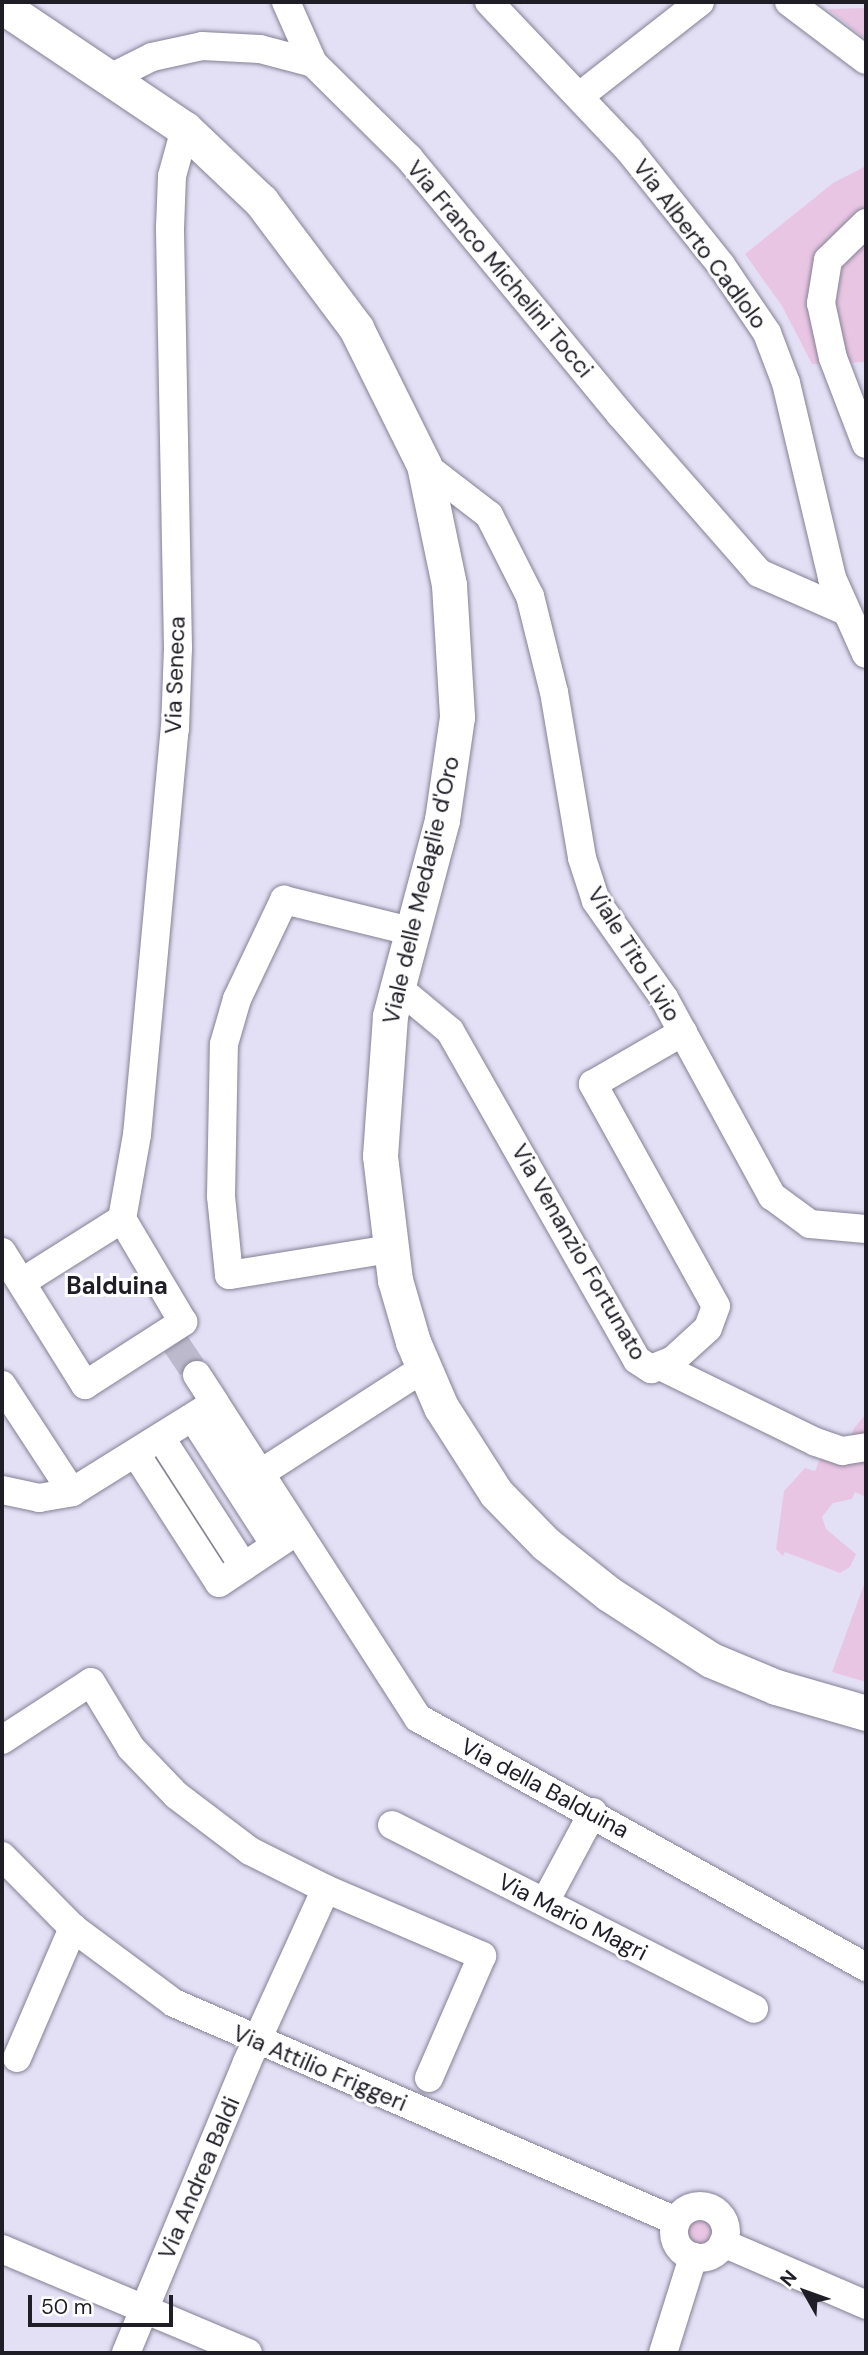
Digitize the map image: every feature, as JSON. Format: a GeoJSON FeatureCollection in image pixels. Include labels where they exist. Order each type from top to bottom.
{"type":"FeatureCollection","features":[{"type":"Feature","properties":{"kind":"main road","name":"Viale delle Medaglie d'Oro"},"geometry":{"type":"LineString","coordinates":[[2,6],[185,129],[261,201],[318,272],[374,357],[424,465],[449,585],[457,717],[442,820],[393,1001],[379,1129],[390,1249],[424,1368],[453,1429],[486,1480],[527,1526],[582,1574],[711,1660],[776,1687],[866,1713]]}},
{"type":"Feature","properties":{"kind":"street"},"geometry":{"type":"LineString","coordinates":[[286,2],[313,63]]}},
{"type":"Feature","properties":{"kind":"street","name":"Via Alberto Cadlolo"},"geometry":{"type":"LineString","coordinates":[[489,2],[581,95],[721,265],[767,333],[786,383],[825,554],[843,610],[866,654]]}},
{"type":"Feature","properties":{"kind":"street"},"geometry":{"type":"LineString","coordinates":[[581,95],[700,2]]}},
{"type":"Feature","properties":{"kind":"street"},"geometry":{"type":"LineString","coordinates":[[789,2],[866,60]]}},
{"type":"Feature","properties":{"kind":"street","name":"Via Franco Michelini Tocci"},"geometry":{"type":"LineString","coordinates":[[110,78],[165,52],[202,46],[260,48],[313,63],[409,158],[620,414],[759,573],[843,610]]}},
{"type":"Feature","properties":{"kind":"street","name":"Via Seneca"},"geometry":{"type":"LineString","coordinates":[[122,1219],[137,1135],[175,729],[178,648],[170,228],[172,176],[185,129]]}},
{"type":"Feature","properties":{"kind":"street"},"geometry":{"type":"LineString","coordinates":[[866,222],[835,250],[821,286],[828,342],[866,444]]}},
{"type":"Feature","properties":{"kind":"street","name":"Viale Tito Livio"},"geometry":{"type":"LineString","coordinates":[[424,465],[480,505],[514,559],[540,628],[589,883],[683,1032],[780,1205],[810,1224],[866,1229]]}},
{"type":"Feature","properties":{"kind":"street"},"geometry":{"type":"LineString","coordinates":[[390,1249],[229,1275],[221,1196],[224,1044],[237,999],[284,900],[410,932]]}},
{"type":"Feature","properties":{"kind":"street","name":"Via Venanzio Fortunato"},"geometry":{"type":"LineString","coordinates":[[393,1001],[450,1031],[637,1360],[647,1368],[662,1367],[708,1328],[716,1306],[593,1084],[683,1032]]}},
{"type":"Feature","properties":{"kind":"street"},"geometry":{"type":"LineString","coordinates":[[2,1252],[85,1385],[172,1338],[183,1322],[122,1219],[22,1282]]}},
{"type":"Feature","properties":{"kind":"street"},"geometry":{"type":"LineString","coordinates":[[662,1367],[825,1446],[848,1451],[866,1447]]}},
{"type":"Feature","properties":{"kind":"street"},"geometry":{"type":"LineString","coordinates":[[261,1473],[424,1368]]}},
{"type":"Feature","properties":{"kind":"street"},"geometry":{"type":"LineString","coordinates":[[197,1376],[204,1411],[286,1538]]}},
{"type":"Feature","properties":{"kind":"street"},"geometry":{"type":"LineString","coordinates":[[2,1385],[72,1492]]}},
{"type":"Feature","properties":{"kind":"street"},"geometry":{"type":"LineString","coordinates":[[204,1411],[261,1473],[286,1538]]}},
{"type":"Feature","properties":{"kind":"street"},"geometry":{"type":"LineString","coordinates":[[2,1490],[39,1498],[72,1492],[204,1411]]}},
{"type":"Feature","properties":{"kind":"street"},"geometry":{"type":"LineString","coordinates":[[161,1438],[244,1567]]}},
{"type":"Feature","properties":{"kind":"street"},"geometry":{"type":"LineString","coordinates":[[136,1454],[219,1583],[286,1538]]}},
{"type":"Feature","properties":{"kind":"street","name":"Via della Balduina"},"geometry":{"type":"LineString","coordinates":[[286,1538],[418,1718],[593,1812],[866,1967]]}},
{"type":"Feature","properties":{"kind":"street"},"geometry":{"type":"LineString","coordinates":[[2,1740],[91,1682],[131,1748],[176,1796],[250,1851],[326,1889],[482,1956],[429,2078]]}},
{"type":"Feature","properties":{"kind":"street"},"geometry":{"type":"LineString","coordinates":[[545,1902],[593,1812]]}},
{"type":"Feature","properties":{"kind":"street","name":"Via Mario Magri"},"geometry":{"type":"LineString","coordinates":[[392,1825],[754,2009]]}},
{"type":"Feature","properties":{"kind":"street","name":"Via Attilio Friggeri"},"geometry":{"type":"LineString","coordinates":[[2,1856],[73,1928],[157,1992],[256,2042],[676,2221]]}},
{"type":"Feature","properties":{"kind":"street","name":"Via Andrea Baldi"},"geometry":{"type":"LineString","coordinates":[[126,2353],[256,2042],[326,1889]]}},
{"type":"Feature","properties":{"kind":"street"},"geometry":{"type":"LineString","coordinates":[[18,2058],[73,1928]]}},
{"type":"Feature","properties":{"kind":"street"},"geometry":{"type":"LineString","coordinates":[[694,2206],[710,2208],[722,2219],[723,2243],[711,2255],[693,2257],[679,2247],[676,2221],[694,2206]]}},
{"type":"Feature","properties":{"kind":"street"},"geometry":{"type":"LineString","coordinates":[[723,2243],[866,2305]]}},
{"type":"Feature","properties":{"kind":"street"},"geometry":{"type":"LineString","coordinates":[[2,2249],[248,2353]]}},
{"type":"Feature","properties":{"kind":"street"},"geometry":{"type":"LineString","coordinates":[[663,2353],[693,2257]]}},
{"type":"Feature","properties":{"kind":"shaded area"},"geometry":{"type":"Polygon","coordinates":[[[866,8],[866,39],[828,9],[866,8]]]}},
{"type":"Feature","properties":{"kind":"shaded area"},"geometry":{"type":"Polygon","coordinates":[[[866,166],[866,362],[812,364],[782,306],[745,254],[833,183],[866,166]]]}},
{"type":"Feature","properties":{"kind":"shaded area"},"geometry":{"type":"Polygon","coordinates":[[[866,1414],[866,1497],[855,1492],[852,1499],[833,1503],[822,1517],[826,1529],[856,1554],[850,1567],[840,1573],[785,1552],[783,1556],[776,1549],[784,1491],[805,1468],[815,1471],[824,1449],[849,1445],[854,1428],[866,1414]]]}},
{"type":"Feature","properties":{"kind":"shaded area"},"geometry":{"type":"Polygon","coordinates":[[[866,1579],[866,1682],[832,1672],[866,1579]]]}},
{"type":"Feature","properties":{"kind":"shaded area"},"geometry":{"type":"Polygon","coordinates":[[[700,2220],[708,2224],[712,2232],[708,2240],[700,2244],[692,2240],[688,2232],[692,2224],[700,2220]]]}},
{"type":"Feature","properties":{"kind":"tunnel"},"geometry":{"type":"LineString","coordinates":[[176,1344],[197,1375]]}},
{"type":"Feature","properties":{"kind":"district","name":"Balduina"},"geometry":{"type":"Point","coordinates":[117,1286]}}]}
